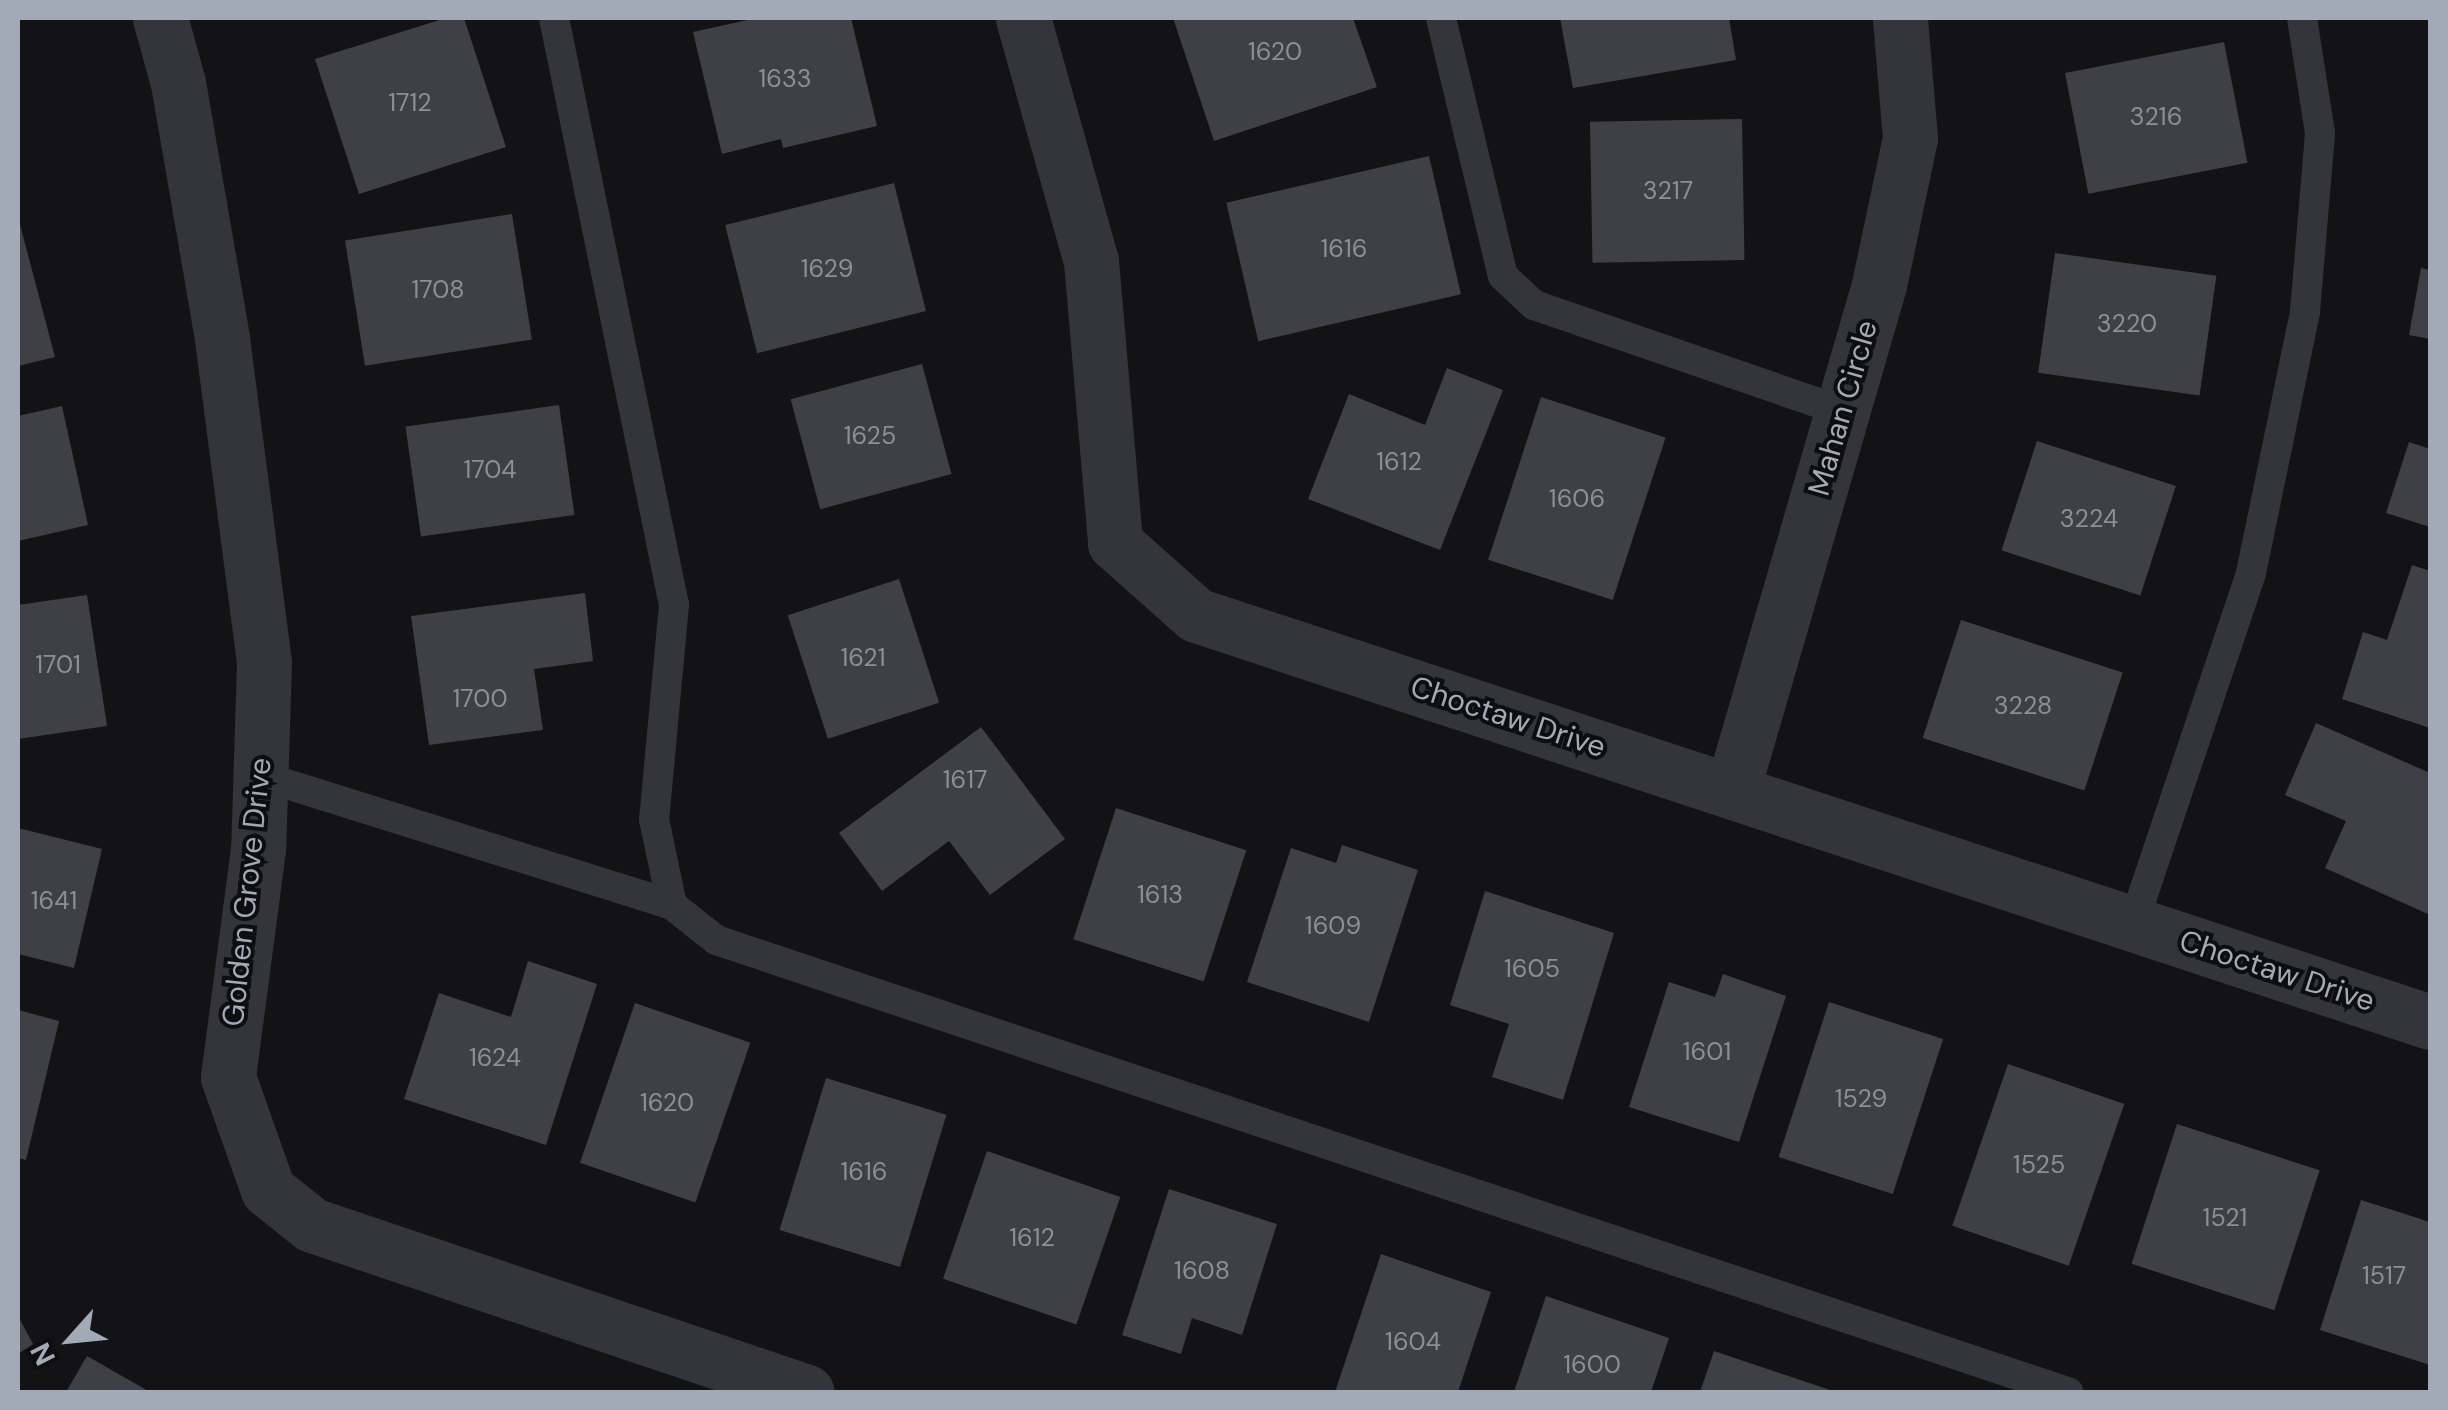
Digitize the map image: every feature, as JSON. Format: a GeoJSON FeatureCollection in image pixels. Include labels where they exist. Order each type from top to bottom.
{"type":"FeatureCollection","features":[{"type":"Feature","properties":{"kind":"street","name":"Golden Grove Drive"},"geometry":{"type":"LineString","coordinates":[[160,18],[178,83],[222,339],[264,662],[258,849],[228,1077],[268,1190],[312,1224],[807,1392]]}},
{"type":"Feature","properties":{"kind":"street","name":"Choctaw Drive"},"geometry":{"type":"LineString","coordinates":[[1023,18],[1091,262],[1115,542],[1196,615],[2430,1022]]}},
{"type":"Feature","properties":{"kind":"street","name":"Mahan Circle"},"geometry":{"type":"LineString","coordinates":[[1732,791],[1879,285],[1910,138],[1900,18]]}},
{"type":"Feature","properties":{"kind":"lane"},"geometry":{"type":"LineString","coordinates":[[554,18],[674,605],[654,819],[672,905]]}},
{"type":"Feature","properties":{"kind":"lane"},"geometry":{"type":"LineString","coordinates":[[1441,18],[1502,276],[1534,305],[1842,411]]}},
{"type":"Feature","properties":{"kind":"lane"},"geometry":{"type":"LineString","coordinates":[[2133,924],[2251,573],[2306,312],[2320,134],[2302,18]]}},
{"type":"Feature","properties":{"kind":"lane"},"geometry":{"type":"LineString","coordinates":[[261,776],[672,905],[716,940],[2068,1392]]}},
{"type":"Feature","properties":{"kind":"building"},"geometry":{"type":"Polygon","coordinates":[[[446,18],[464,18],[506,147],[359,194],[315,59],[446,18]]]}},
{"type":"Feature","properties":{"kind":"building"},"geometry":{"type":"Polygon","coordinates":[[[757,18],[851,18],[877,126],[783,148],[781,139],[722,154],[693,32],[757,18]]]}},
{"type":"Feature","properties":{"kind":"building"},"geometry":{"type":"Polygon","coordinates":[[[1173,18],[1353,18],[1377,87],[1214,141],[1173,18]]]}},
{"type":"Feature","properties":{"kind":"building"},"geometry":{"type":"Polygon","coordinates":[[[1560,18],[1729,18],[1736,60],[1573,88],[1560,18]]]}},
{"type":"Feature","properties":{"kind":"building"},"geometry":{"type":"Polygon","coordinates":[[[2224,42],[2247,163],[2088,194],[2065,73],[2224,42]]]}},
{"type":"Feature","properties":{"kind":"building"},"geometry":{"type":"Polygon","coordinates":[[[1742,119],[1744,260],[1592,263],[1590,122],[1742,119]]]}},
{"type":"Feature","properties":{"kind":"building"},"geometry":{"type":"Polygon","coordinates":[[[1429,156],[1461,294],[1258,341],[1226,203],[1429,156]]]}},
{"type":"Feature","properties":{"kind":"building"},"geometry":{"type":"Polygon","coordinates":[[[894,183],[926,311],[757,353],[725,225],[894,183]]]}},
{"type":"Feature","properties":{"kind":"building"},"geometry":{"type":"Polygon","coordinates":[[[512,214],[532,339],[365,366],[345,240],[512,214]]]}},
{"type":"Feature","properties":{"kind":"building"},"geometry":{"type":"Polygon","coordinates":[[[18,217],[55,357],[18,366],[18,217]]]}},
{"type":"Feature","properties":{"kind":"building"},"geometry":{"type":"Polygon","coordinates":[[[2055,253],[2216,276],[2200,396],[2038,373],[2055,253]]]}},
{"type":"Feature","properties":{"kind":"building"},"geometry":{"type":"Polygon","coordinates":[[[2421,268],[2430,270],[2430,339],[2409,335],[2421,268]]]}},
{"type":"Feature","properties":{"kind":"building"},"geometry":{"type":"Polygon","coordinates":[[[922,364],[952,474],[820,509],[791,399],[922,364]]]}},
{"type":"Feature","properties":{"kind":"building"},"geometry":{"type":"Polygon","coordinates":[[[1447,368],[1503,390],[1440,550],[1308,499],[1349,394],[1425,425],[1447,368]]]}},
{"type":"Feature","properties":{"kind":"building"},"geometry":{"type":"Polygon","coordinates":[[[1541,397],[1666,437],[1613,600],[1488,560],[1541,397]]]}},
{"type":"Feature","properties":{"kind":"building"},"geometry":{"type":"Polygon","coordinates":[[[559,405],[574,515],[421,536],[406,427],[559,405]]]}},
{"type":"Feature","properties":{"kind":"building"},"geometry":{"type":"Polygon","coordinates":[[[62,406],[88,525],[18,541],[18,416],[62,406]]]}},
{"type":"Feature","properties":{"kind":"building"},"geometry":{"type":"Polygon","coordinates":[[[2037,441],[2176,486],[2140,595],[2001,550],[2037,441]]]}},
{"type":"Feature","properties":{"kind":"building"},"geometry":{"type":"Polygon","coordinates":[[[2409,442],[2430,449],[2430,527],[2386,513],[2409,442]]]}},
{"type":"Feature","properties":{"kind":"building"},"geometry":{"type":"Polygon","coordinates":[[[2412,565],[2430,571],[2430,728],[2342,699],[2363,632],[2387,640],[2412,565]]]}},
{"type":"Feature","properties":{"kind":"building"},"geometry":{"type":"Polygon","coordinates":[[[899,579],[939,703],[828,739],[788,615],[899,579]]]}},
{"type":"Feature","properties":{"kind":"building"},"geometry":{"type":"Polygon","coordinates":[[[585,593],[593,661],[534,669],[543,730],[429,745],[411,616],[585,593]]]}},
{"type":"Feature","properties":{"kind":"building"},"geometry":{"type":"Polygon","coordinates":[[[87,595],[107,726],[18,739],[18,605],[87,595]]]}},
{"type":"Feature","properties":{"kind":"building"},"geometry":{"type":"Polygon","coordinates":[[[1961,620],[2123,673],[2084,790],[1923,738],[1961,620]]]}},
{"type":"Feature","properties":{"kind":"building"},"geometry":{"type":"Polygon","coordinates":[[[2316,723],[2430,773],[2428,914],[2325,868],[2346,821],[2285,795],[2316,723]]]}},
{"type":"Feature","properties":{"kind":"building"},"geometry":{"type":"Polygon","coordinates":[[[981,727],[1065,839],[990,895],[949,841],[882,891],[839,833],[981,727]]]}},
{"type":"Feature","properties":{"kind":"building"},"geometry":{"type":"Polygon","coordinates":[[[1116,808],[1246,850],[1204,982],[1073,939],[1116,808]]]}},
{"type":"Feature","properties":{"kind":"building"},"geometry":{"type":"Polygon","coordinates":[[[18,828],[102,849],[74,968],[18,954],[18,828]]]}},
{"type":"Feature","properties":{"kind":"building"},"geometry":{"type":"Polygon","coordinates":[[[1342,845],[1418,870],[1369,1022],[1247,982],[1291,848],[1336,863],[1342,845]]]}},
{"type":"Feature","properties":{"kind":"building"},"geometry":{"type":"Polygon","coordinates":[[[1485,891],[1614,933],[1563,1100],[1492,1077],[1509,1024],[1450,1005],[1485,891]]]}},
{"type":"Feature","properties":{"kind":"building"},"geometry":{"type":"Polygon","coordinates":[[[528,961],[597,984],[546,1145],[404,1099],[439,993],[511,1017],[528,961]]]}},
{"type":"Feature","properties":{"kind":"building"},"geometry":{"type":"Polygon","coordinates":[[[1723,974],[1786,996],[1739,1142],[1629,1107],[1669,982],[1715,997],[1723,974]]]}},
{"type":"Feature","properties":{"kind":"building"},"geometry":{"type":"Polygon","coordinates":[[[1829,1002],[1943,1039],[1893,1194],[1779,1157],[1829,1002]]]}},
{"type":"Feature","properties":{"kind":"building"},"geometry":{"type":"Polygon","coordinates":[[[635,1003],[750,1043],[695,1203],[580,1163],[635,1003]]]}},
{"type":"Feature","properties":{"kind":"building"},"geometry":{"type":"Polygon","coordinates":[[[18,1010],[59,1021],[26,1160],[18,1158],[18,1010]]]}},
{"type":"Feature","properties":{"kind":"building"},"geometry":{"type":"Polygon","coordinates":[[[2008,1064],[2124,1104],[2069,1266],[1952,1226],[2008,1064]]]}},
{"type":"Feature","properties":{"kind":"building"},"geometry":{"type":"Polygon","coordinates":[[[826,1078],[946,1115],[900,1267],[780,1230],[826,1078]]]}},
{"type":"Feature","properties":{"kind":"building"},"geometry":{"type":"Polygon","coordinates":[[[2177,1124],[2320,1170],[2274,1310],[2132,1264],[2177,1124]]]}},
{"type":"Feature","properties":{"kind":"building"},"geometry":{"type":"Polygon","coordinates":[[[987,1151],[1120,1197],[1076,1325],[943,1279],[987,1151]]]}},
{"type":"Feature","properties":{"kind":"building"},"geometry":{"type":"Polygon","coordinates":[[[1169,1189],[1277,1224],[1242,1335],[1192,1318],[1181,1354],[1122,1335],[1169,1189]]]}},
{"type":"Feature","properties":{"kind":"building"},"geometry":{"type":"Polygon","coordinates":[[[2361,1200],[2430,1222],[2430,1365],[2320,1330],[2361,1200]]]}},
{"type":"Feature","properties":{"kind":"building"},"geometry":{"type":"Polygon","coordinates":[[[1381,1254],[1491,1292],[1458,1392],[1335,1392],[1381,1254]]]}},
{"type":"Feature","properties":{"kind":"building"},"geometry":{"type":"Polygon","coordinates":[[[1546,1296],[1669,1338],[1651,1392],[1514,1392],[1546,1296]]]}},
{"type":"Feature","properties":{"kind":"building"},"geometry":{"type":"Polygon","coordinates":[[[18,1316],[33,1344],[18,1354],[18,1316]]]}},
{"type":"Feature","properties":{"kind":"building"},"geometry":{"type":"Polygon","coordinates":[[[1714,1351],[1836,1392],[1700,1392],[1714,1351]]]}},
{"type":"Feature","properties":{"kind":"building"},"geometry":{"type":"Polygon","coordinates":[[[87,1356],[150,1392],[66,1392],[87,1356]]]}}]}
